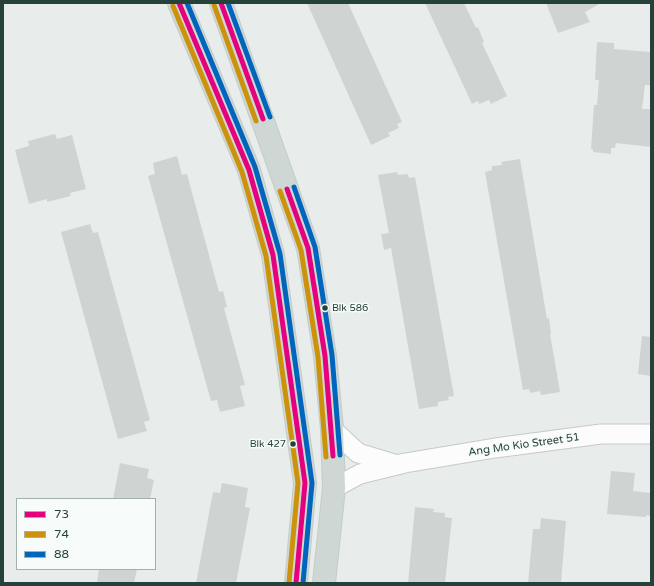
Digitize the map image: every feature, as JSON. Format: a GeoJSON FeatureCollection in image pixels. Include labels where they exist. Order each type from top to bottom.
{"type":"FeatureCollection","features":[{"type":"Feature","properties":{"kind":"main road"},"geometry":{"type":"LineString","coordinates":[[180,3],[249,170],[273,255],[305,483],[296,583]]}},
{"type":"Feature","properties":{"kind":"main road"},"geometry":{"type":"LineString","coordinates":[[221,3],[308,248],[325,356],[332,429],[334,488],[324,583]]}},
{"type":"Feature","properties":{"kind":"street","name":"Ang Mo Kio Street 51"},"geometry":{"type":"LineString","coordinates":[[332,429],[358,453],[398,465]]}},
{"type":"Feature","properties":{"kind":"street","name":"Ang Mo Kio Street 51"},"geometry":{"type":"LineString","coordinates":[[334,488],[360,474],[398,465],[495,448],[601,434],[651,434]]}},
{"type":"Feature","properties":{"kind":"building"},"geometry":{"type":"Polygon","coordinates":[[[307,3],[348,3],[402,122],[397,124],[399,128],[388,133],[390,136],[371,145],[307,3]]]}},
{"type":"Feature","properties":{"kind":"building"},"geometry":{"type":"Polygon","coordinates":[[[425,3],[464,3],[476,28],[478,27],[484,42],[482,43],[507,96],[491,104],[489,100],[479,104],[478,101],[472,104],[425,3]]]}},
{"type":"Feature","properties":{"kind":"building"},"geometry":{"type":"Polygon","coordinates":[[[546,3],[601,3],[585,12],[590,22],[558,33],[546,3]]]}},
{"type":"Feature","properties":{"kind":"building"},"geometry":{"type":"Polygon","coordinates":[[[597,42],[614,43],[614,49],[651,52],[651,85],[645,85],[642,109],[651,109],[651,147],[616,143],[615,148],[611,148],[611,154],[593,152],[593,149],[591,149],[594,105],[597,105],[599,80],[595,80],[597,42]]]}},
{"type":"Feature","properties":{"kind":"building"},"geometry":{"type":"Polygon","coordinates":[[[55,134],[57,139],[72,135],[86,189],[70,193],[71,196],[47,202],[47,199],[29,204],[15,150],[29,146],[28,141],[55,134]]]}},
{"type":"Feature","properties":{"kind":"building"},"geometry":{"type":"Polygon","coordinates":[[[177,156],[182,175],[187,174],[219,292],[223,291],[227,307],[224,308],[245,385],[240,386],[245,406],[220,412],[217,400],[211,401],[148,176],[155,174],[153,163],[177,156]]]}},
{"type":"Feature","properties":{"kind":"building"},"geometry":{"type":"Polygon","coordinates":[[[520,159],[547,319],[549,318],[550,334],[560,392],[541,395],[540,391],[530,393],[529,389],[523,390],[485,172],[492,170],[492,166],[502,165],[501,162],[520,159]]]}},
{"type":"Feature","properties":{"kind":"building"},"geometry":{"type":"Polygon","coordinates":[[[397,172],[398,175],[408,174],[409,178],[415,177],[454,396],[448,397],[449,400],[438,402],[438,406],[419,409],[391,248],[384,250],[381,234],[389,233],[378,175],[397,172]]]}},
{"type":"Feature","properties":{"kind":"building"},"geometry":{"type":"Polygon","coordinates":[[[90,224],[93,233],[98,232],[150,420],[144,422],[147,431],[118,439],[61,232],[90,224]]]}},
{"type":"Feature","properties":{"kind":"building"},"geometry":{"type":"Polygon","coordinates":[[[642,336],[651,337],[651,376],[638,374],[642,336]]]}},
{"type":"Feature","properties":{"kind":"building"},"geometry":{"type":"Polygon","coordinates":[[[120,463],[149,469],[147,478],[154,480],[150,498],[113,498],[120,463]]]}},
{"type":"Feature","properties":{"kind":"building"},"geometry":{"type":"Polygon","coordinates":[[[611,471],[635,473],[633,491],[651,493],[651,516],[646,515],[646,517],[607,514],[611,471]]]}},
{"type":"Feature","properties":{"kind":"building"},"geometry":{"type":"Polygon","coordinates":[[[222,483],[248,488],[245,507],[250,508],[236,583],[196,583],[213,492],[220,493],[222,483]]]}},
{"type":"Feature","properties":{"kind":"building"},"geometry":{"type":"Polygon","coordinates":[[[415,507],[434,509],[433,512],[445,513],[445,517],[452,518],[445,583],[408,583],[415,507]]]}},
{"type":"Feature","properties":{"kind":"building"},"geometry":{"type":"Polygon","coordinates":[[[541,518],[566,521],[561,583],[528,583],[533,529],[540,529],[541,518]]]}},
{"type":"Feature","properties":{"kind":"building"},"geometry":{"type":"Polygon","coordinates":[[[99,570],[137,570],[134,583],[97,583],[99,570]]]}},
{"type":"Feature","properties":{"kind":"transit line","name":"73"},"geometry":{"type":"LineString","coordinates":[[179,3],[249,170],[273,255],[305,483],[296,583]]}},
{"type":"Feature","properties":{"kind":"transit line","name":"88"},"geometry":{"type":"LineString","coordinates":[[187,3],[255,167],[280,254],[312,483],[303,583]]}},
{"type":"Feature","properties":{"kind":"transit line","name":"73"},"geometry":{"type":"LineString","coordinates":[[221,3],[263,119]]}},
{"type":"Feature","properties":{"kind":"transit line","name":"88"},"geometry":{"type":"LineString","coordinates":[[228,3],[270,117]]}},
{"type":"Feature","properties":{"kind":"transit line","name":"74"},"geometry":{"type":"LineString","coordinates":[[214,5],[256,121]]}},
{"type":"Feature","properties":{"kind":"transit line","name":"74"},"geometry":{"type":"LineString","coordinates":[[173,6],[242,172],[266,256],[298,483],[289,582]]}},
{"type":"Feature","properties":{"kind":"transit line","name":"88"},"geometry":{"type":"LineString","coordinates":[[294,187],[315,247],[332,355],[340,455]]}},
{"type":"Feature","properties":{"kind":"transit line","name":"73"},"geometry":{"type":"LineString","coordinates":[[287,189],[308,248],[325,356],[333,456]]}},
{"type":"Feature","properties":{"kind":"transit line","name":"74"},"geometry":{"type":"LineString","coordinates":[[280,191],[301,250],[318,357],[326,457]]}},
{"type":"Feature","properties":{"kind":"place","name":"Blk 586"},"geometry":{"type":"Point","coordinates":[325,308]}},
{"type":"Feature","properties":{"kind":"place","name":"Blk 427"},"geometry":{"type":"Point","coordinates":[293,444]}}]}
